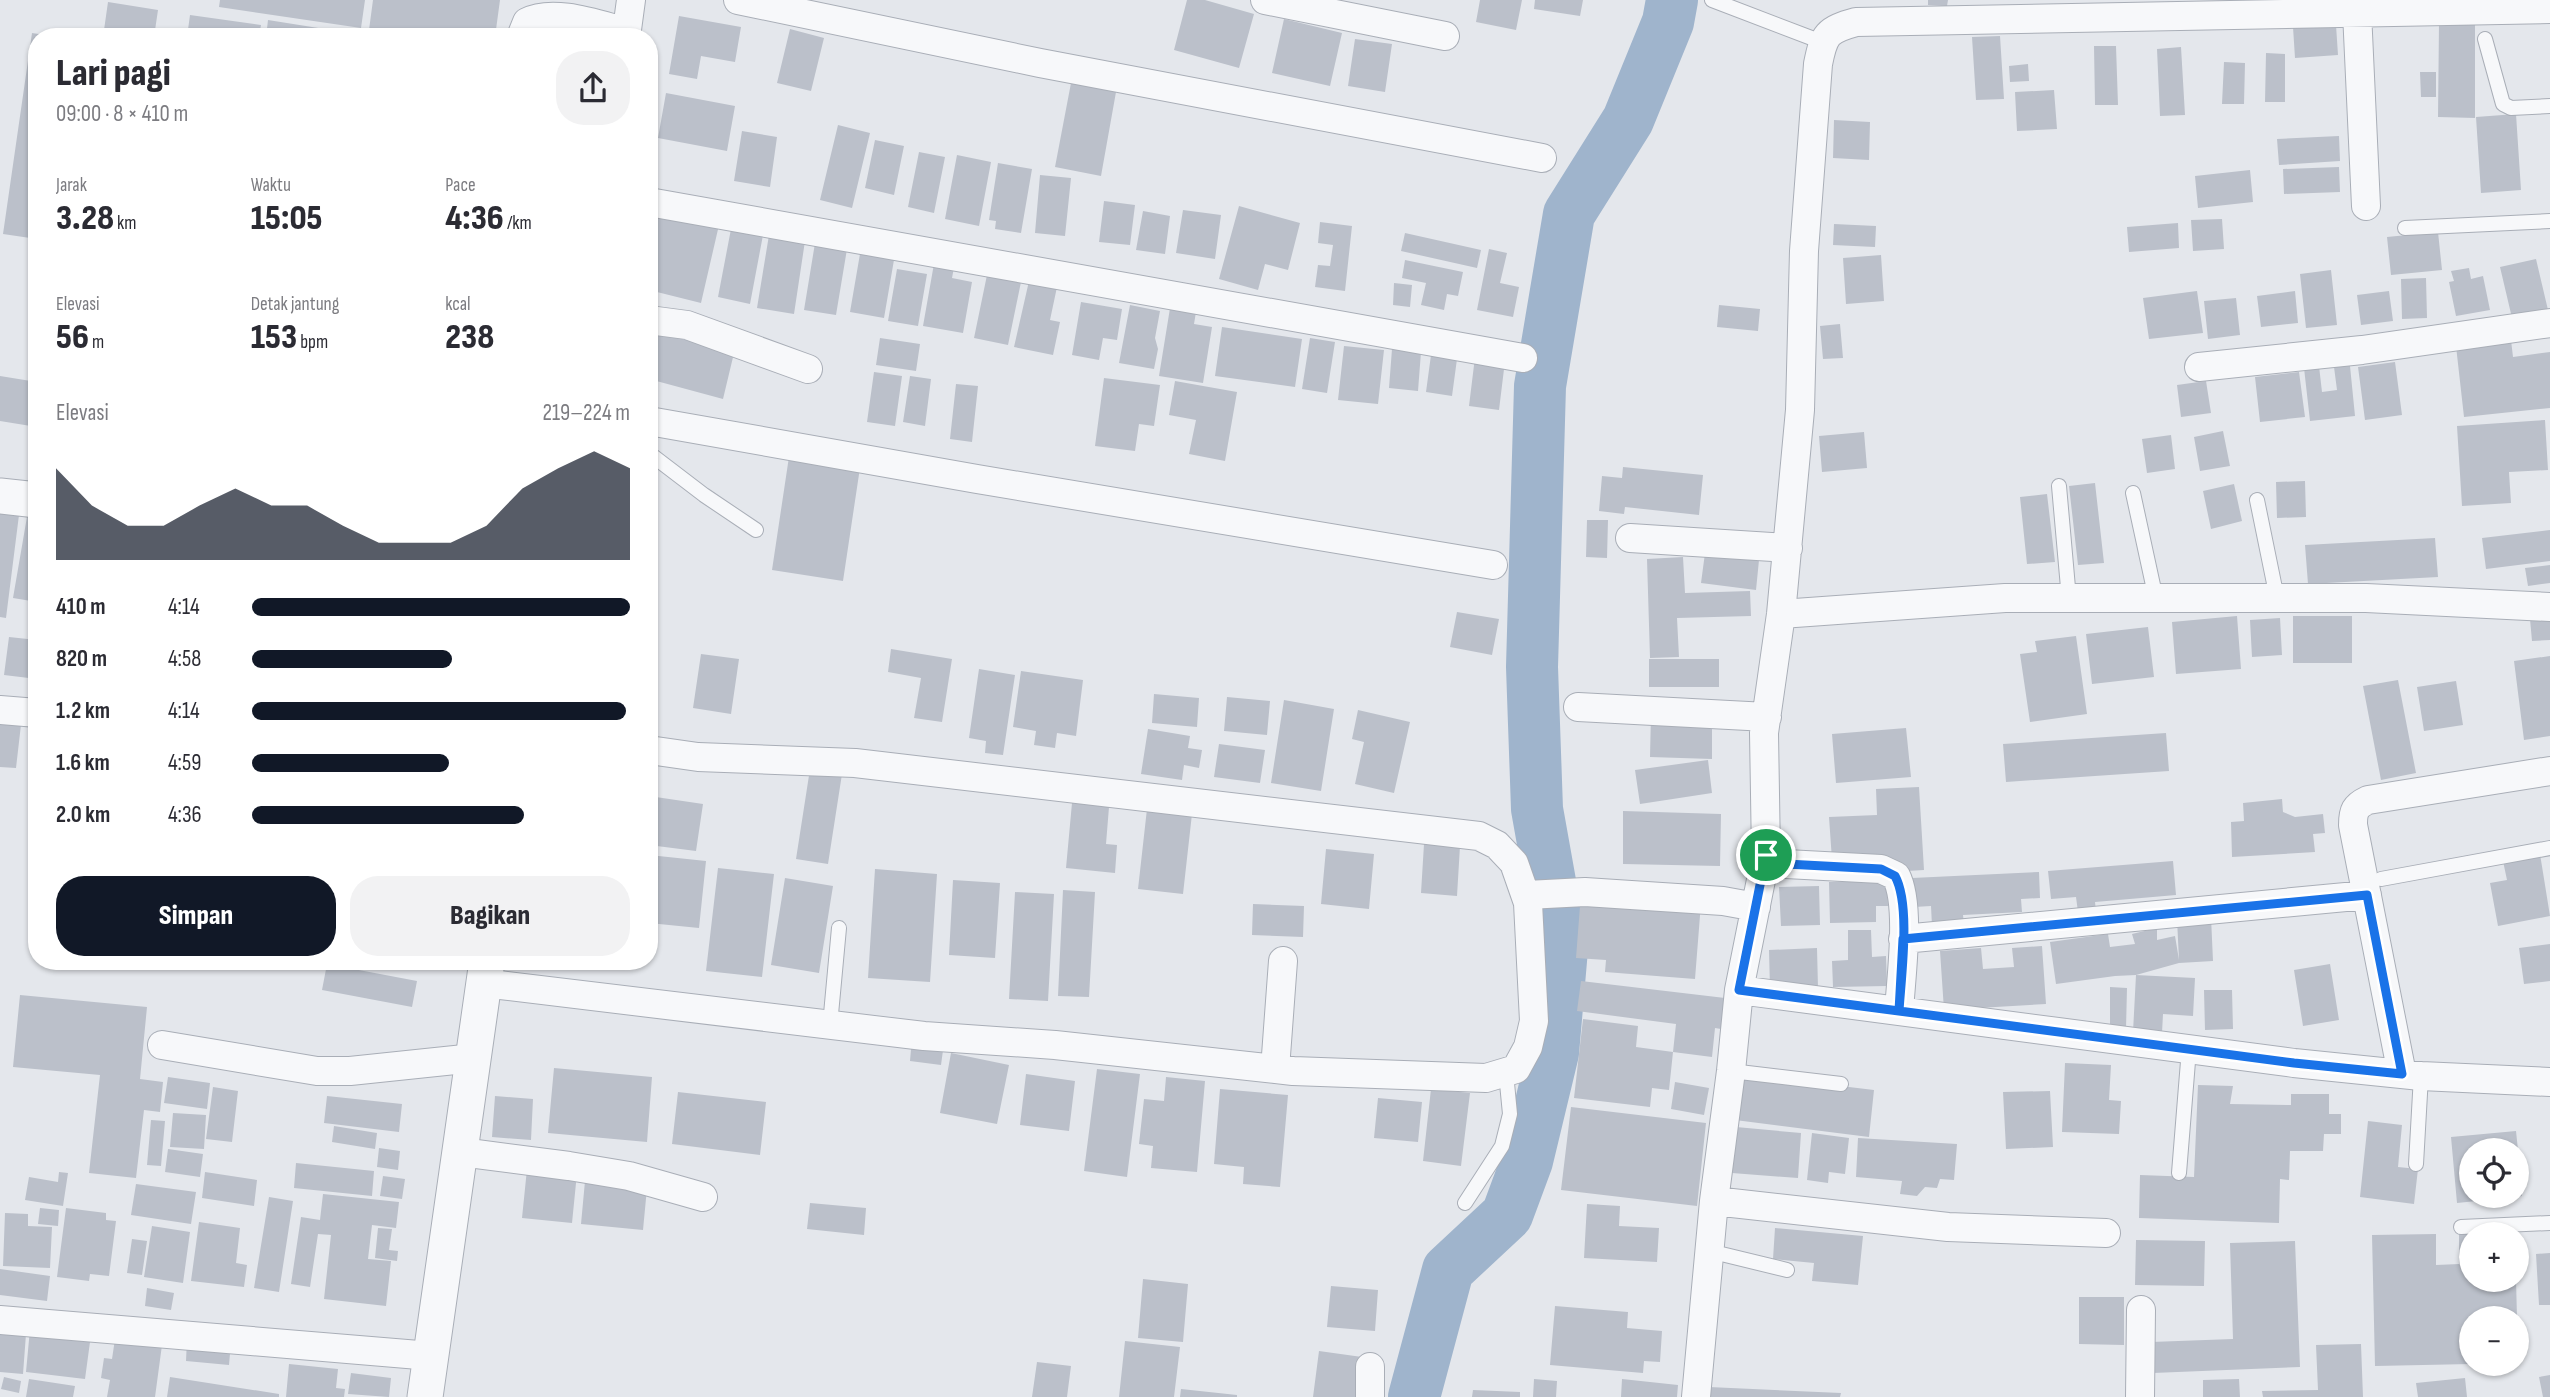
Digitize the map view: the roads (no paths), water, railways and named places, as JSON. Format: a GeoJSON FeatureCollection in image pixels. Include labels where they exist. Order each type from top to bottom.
{"type":"FeatureCollection","features":[{"type":"Feature","properties":{"kind":"street"},"geometry":{"type":"LineString","coordinates":[[627,28],[631,0]]}},
{"type":"Feature","properties":{"kind":"street"},"geometry":{"type":"LineString","coordinates":[[738,0],[1040,63],[1542,159]]}},
{"type":"Feature","properties":{"kind":"street"},"geometry":{"type":"LineString","coordinates":[[1265,0],[1445,36]]}},
{"type":"Feature","properties":{"kind":"street"},"geometry":{"type":"LineString","coordinates":[[1696,1397],[1714,1201],[1739,990],[1766,855],[1765,733],[1782,614],[1800,410],[1805,238],[1822,42],[1832,29],[1856,22],[2550,9]]}},
{"type":"Feature","properties":{"kind":"street"},"geometry":{"type":"LineString","coordinates":[[2357,12],[2366,206]]}},
{"type":"Feature","properties":{"kind":"street"},"geometry":{"type":"LineString","coordinates":[[525,28],[527,22],[543,16],[583,20],[606,28]]}},
{"type":"Feature","properties":{"kind":"street"},"geometry":{"type":"LineString","coordinates":[[658,204],[1523,358]]}},
{"type":"Feature","properties":{"kind":"street"},"geometry":{"type":"LineString","coordinates":[[658,321],[687,325],[808,369]]}},
{"type":"Feature","properties":{"kind":"street"},"geometry":{"type":"LineString","coordinates":[[2199,367],[2362,349],[2550,323]]}},
{"type":"Feature","properties":{"kind":"street"},"geometry":{"type":"LineString","coordinates":[[658,423],[977,480],[1493,565]]}},
{"type":"Feature","properties":{"kind":"street"},"geometry":{"type":"LineString","coordinates":[[0,495],[28,499]]}},
{"type":"Feature","properties":{"kind":"street"},"geometry":{"type":"LineString","coordinates":[[1629,538],[1788,548]]}},
{"type":"Feature","properties":{"kind":"street"},"geometry":{"type":"LineString","coordinates":[[1782,614],[2005,598],[2366,598],[2550,607]]}},
{"type":"Feature","properties":{"kind":"street"},"geometry":{"type":"LineString","coordinates":[[1578,707],[1767,717]]}},
{"type":"Feature","properties":{"kind":"street"},"geometry":{"type":"LineString","coordinates":[[0,710],[28,712]]}},
{"type":"Feature","properties":{"kind":"street"},"geometry":{"type":"LineString","coordinates":[[425,1397],[485,972],[925,1037],[1055,1045],[1275,1069],[1486,1078],[1516,1069],[1528,1047],[1534,1021],[1534,895],[1514,863],[1497,845],[1479,836],[855,763],[698,757],[658,751]]}},
{"type":"Feature","properties":{"kind":"street"},"geometry":{"type":"LineString","coordinates":[[2412,1075],[2374,887],[2353,825],[2353,813],[2358,805],[2381,798],[2550,771]]}},
{"type":"Feature","properties":{"kind":"street"},"geometry":{"type":"LineString","coordinates":[[1766,855],[1786,864],[1881,869],[1895,876],[1902,894],[1903,939],[1899,1011]]}},
{"type":"Feature","properties":{"kind":"street"},"geometry":{"type":"LineString","coordinates":[[1903,939],[2374,887]]}},
{"type":"Feature","properties":{"kind":"street"},"geometry":{"type":"LineString","coordinates":[[1534,895],[1585,892],[1723,901],[1756,906]]}},
{"type":"Feature","properties":{"kind":"street"},"geometry":{"type":"LineString","coordinates":[[1275,1069],[1283,961]]}},
{"type":"Feature","properties":{"kind":"street"},"geometry":{"type":"LineString","coordinates":[[1739,990],[2294,1063],[2412,1075],[2550,1082]]}},
{"type":"Feature","properties":{"kind":"street"},"geometry":{"type":"LineString","coordinates":[[162,1045],[317,1072],[474,1058]]}},
{"type":"Feature","properties":{"kind":"street"},"geometry":{"type":"LineString","coordinates":[[460,1152],[629,1176],[703,1197]]}},
{"type":"Feature","properties":{"kind":"street"},"geometry":{"type":"LineString","coordinates":[[1714,1201],[1948,1227],[2106,1233]]}},
{"type":"Feature","properties":{"kind":"street"},"geometry":{"type":"LineString","coordinates":[[2140,1397],[2141,1310]]}},
{"type":"Feature","properties":{"kind":"street"},"geometry":{"type":"LineString","coordinates":[[0,1320],[431,1356]]}},
{"type":"Feature","properties":{"kind":"street"},"geometry":{"type":"LineString","coordinates":[[1370,1367],[1370,1397]]}},
{"type":"Feature","properties":{"kind":"lane"},"geometry":{"type":"LineString","coordinates":[[1712,0],[1822,42]]}},
{"type":"Feature","properties":{"kind":"lane"},"geometry":{"type":"LineString","coordinates":[[2485,39],[2503,104],[2511,108],[2550,106]]}},
{"type":"Feature","properties":{"kind":"lane"},"geometry":{"type":"LineString","coordinates":[[2405,228],[2550,221]]}},
{"type":"Feature","properties":{"kind":"lane"},"geometry":{"type":"LineString","coordinates":[[658,460],[756,530]]}},
{"type":"Feature","properties":{"kind":"lane"},"geometry":{"type":"LineString","coordinates":[[2059,486],[2069,599]]}},
{"type":"Feature","properties":{"kind":"lane"},"geometry":{"type":"LineString","coordinates":[[2133,493],[2156,599]]}},
{"type":"Feature","properties":{"kind":"lane"},"geometry":{"type":"LineString","coordinates":[[2257,500],[2277,598]]}},
{"type":"Feature","properties":{"kind":"lane"},"geometry":{"type":"LineString","coordinates":[[2374,887],[2550,848]]}},
{"type":"Feature","properties":{"kind":"lane"},"geometry":{"type":"LineString","coordinates":[[830,1025],[839,928]]}},
{"type":"Feature","properties":{"kind":"lane"},"geometry":{"type":"LineString","coordinates":[[2179,1173],[2189,1049]]}},
{"type":"Feature","properties":{"kind":"lane"},"geometry":{"type":"LineString","coordinates":[[1731,1071],[1840,1084]]}},
{"type":"Feature","properties":{"kind":"lane"},"geometry":{"type":"LineString","coordinates":[[1465,1203],[1502,1146],[1510,1114],[1506,1073]]}},
{"type":"Feature","properties":{"kind":"lane"},"geometry":{"type":"LineString","coordinates":[[2412,1075],[2416,1164]]}},
{"type":"Feature","properties":{"kind":"lane"},"geometry":{"type":"LineString","coordinates":[[2529,1224],[2550,1223]]}},
{"type":"Feature","properties":{"kind":"lane"},"geometry":{"type":"LineString","coordinates":[[1709,1251],[1787,1270]]}},
{"type":"Feature","properties":{"kind":"waterway"},"geometry":{"type":"LineString","coordinates":[[1414,1397],[1448,1270],[1507,1215],[1527,1161],[1553,1053],[1562,949],[1537,809],[1532,667],[1540,386],[1569,214],[1628,120],[1668,22],[1672,0]]}}]}
